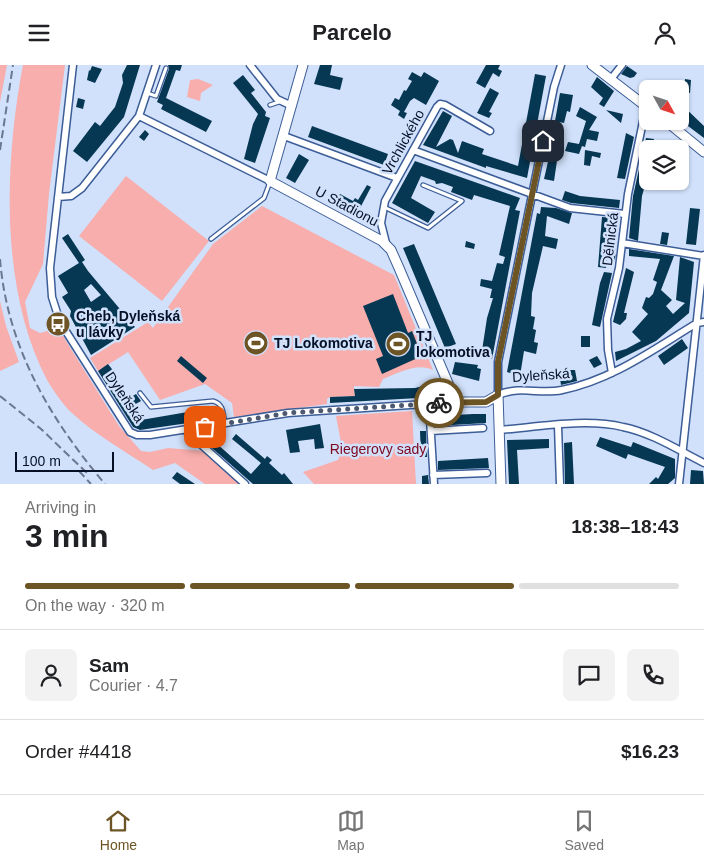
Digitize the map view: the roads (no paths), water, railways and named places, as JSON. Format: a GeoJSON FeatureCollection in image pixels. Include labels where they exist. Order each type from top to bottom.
{"type":"FeatureCollection","features":[{"type":"Feature","properties":{"kind":"street","name":"Dyleňská"},"geometry":{"type":"LineString","coordinates":[[73,65],[50,275],[52,297],[63,327],[130,432],[140,436],[186,431],[288,413],[429,403],[486,402],[512,390],[560,391],[590,383],[612,373],[701,323]]}},
{"type":"Feature","properties":{"kind":"street"},"geometry":{"type":"LineString","coordinates":[[58,197],[71,196],[82,188],[139,116],[156,65]]}},
{"type":"Feature","properties":{"kind":"street"},"geometry":{"type":"LineString","coordinates":[[250,65],[282,102],[292,106]]}},
{"type":"Feature","properties":{"kind":"street"},"geometry":{"type":"LineString","coordinates":[[270,181],[284,136],[302,65]]}},
{"type":"Feature","properties":{"kind":"street"},"geometry":{"type":"LineString","coordinates":[[501,484],[498,362],[531,194],[554,87],[561,65]]}},
{"type":"Feature","properties":{"kind":"street"},"geometry":{"type":"LineString","coordinates":[[592,65],[639,101]]}},
{"type":"Feature","properties":{"kind":"street"},"geometry":{"type":"LineString","coordinates":[[611,79],[622,65]]}},
{"type":"Feature","properties":{"kind":"street","name":"Vrchlického"},"geometry":{"type":"LineString","coordinates":[[388,246],[381,223],[384,206],[397,178],[440,104],[490,131]]}},
{"type":"Feature","properties":{"kind":"street","name":"U Stadionu"},"geometry":{"type":"LineString","coordinates":[[139,116],[270,181],[368,233],[388,246]]}},
{"type":"Feature","properties":{"kind":"street","name":"Dělnická"},"geometry":{"type":"LineString","coordinates":[[612,373],[606,327],[642,130]]}},
{"type":"Feature","properties":{"kind":"street"},"geometry":{"type":"LineString","coordinates":[[677,130],[704,152]]}},
{"type":"Feature","properties":{"kind":"street"},"geometry":{"type":"LineString","coordinates":[[284,136],[397,178]]}},
{"type":"Feature","properties":{"kind":"street"},"geometry":{"type":"LineString","coordinates":[[413,150],[570,208],[626,214]]}},
{"type":"Feature","properties":{"kind":"street"},"geometry":{"type":"LineString","coordinates":[[622,243],[704,255],[701,323],[679,484]]}},
{"type":"Feature","properties":{"kind":"street"},"geometry":{"type":"LineString","coordinates":[[388,246],[456,402]]}},
{"type":"Feature","properties":{"kind":"street"},"geometry":{"type":"LineString","coordinates":[[429,403],[434,484]]}},
{"type":"Feature","properties":{"kind":"street"},"geometry":{"type":"LineString","coordinates":[[500,430],[587,424],[623,427],[656,439],[704,463]]}},
{"type":"Feature","properties":{"kind":"street"},"geometry":{"type":"LineString","coordinates":[[558,426],[560,484]]}},
{"type":"Feature","properties":{"kind":"street"},"geometry":{"type":"LineString","coordinates":[[431,431],[483,428]]}},
{"type":"Feature","properties":{"kind":"street"},"geometry":{"type":"LineString","coordinates":[[186,431],[245,484]]}},
{"type":"Feature","properties":{"kind":"street"},"geometry":{"type":"LineString","coordinates":[[433,475],[487,473]]}},
{"type":"Feature","properties":{"kind":"lane"},"geometry":{"type":"LineString","coordinates":[[147,93],[156,96],[166,68]]}},
{"type":"Feature","properties":{"kind":"lane"},"geometry":{"type":"LineString","coordinates":[[270,105],[274,102],[282,102]]}},
{"type":"Feature","properties":{"kind":"lane"},"geometry":{"type":"LineString","coordinates":[[211,239],[264,198],[270,181]]}},
{"type":"Feature","properties":{"kind":"lane"},"geometry":{"type":"LineString","coordinates":[[384,206],[428,229],[462,201],[423,185]]}},
{"type":"Feature","properties":{"kind":"lane"},"geometry":{"type":"LineString","coordinates":[[140,393],[151,407],[218,402],[222,407],[225,424]]}},
{"type":"Feature","properties":{"kind":"railway"},"geometry":{"type":"LineString","coordinates":[[0,150],[13,65]]}},
{"type":"Feature","properties":{"kind":"railway"},"geometry":{"type":"LineString","coordinates":[[0,259],[4,291],[11,322],[34,379],[66,433],[105,484]]}},
{"type":"Feature","properties":{"kind":"railway"},"geometry":{"type":"LineString","coordinates":[[0,396],[41,429],[87,473]]}},
{"type":"Feature","properties":{"kind":"railway"},"geometry":{"type":"LineString","coordinates":[[79,471],[91,484]]}},
{"type":"Feature","properties":{"kind":"place","name":"Cheb, Dyleňská u lávky"},"geometry":{"type":"Point","coordinates":[58,324]}},
{"type":"Feature","properties":{"kind":"place","name":"TJ Lokomotiva"},"geometry":{"type":"Point","coordinates":[256,343]}},
{"type":"Feature","properties":{"kind":"place","name":"TJ lokomotiva"},"geometry":{"type":"Point","coordinates":[398,344]}},
{"type":"Feature","properties":{"kind":"park label","name":"Riegerovy sady"},"geometry":{"type":"Point","coordinates":[378,449]}}]}
